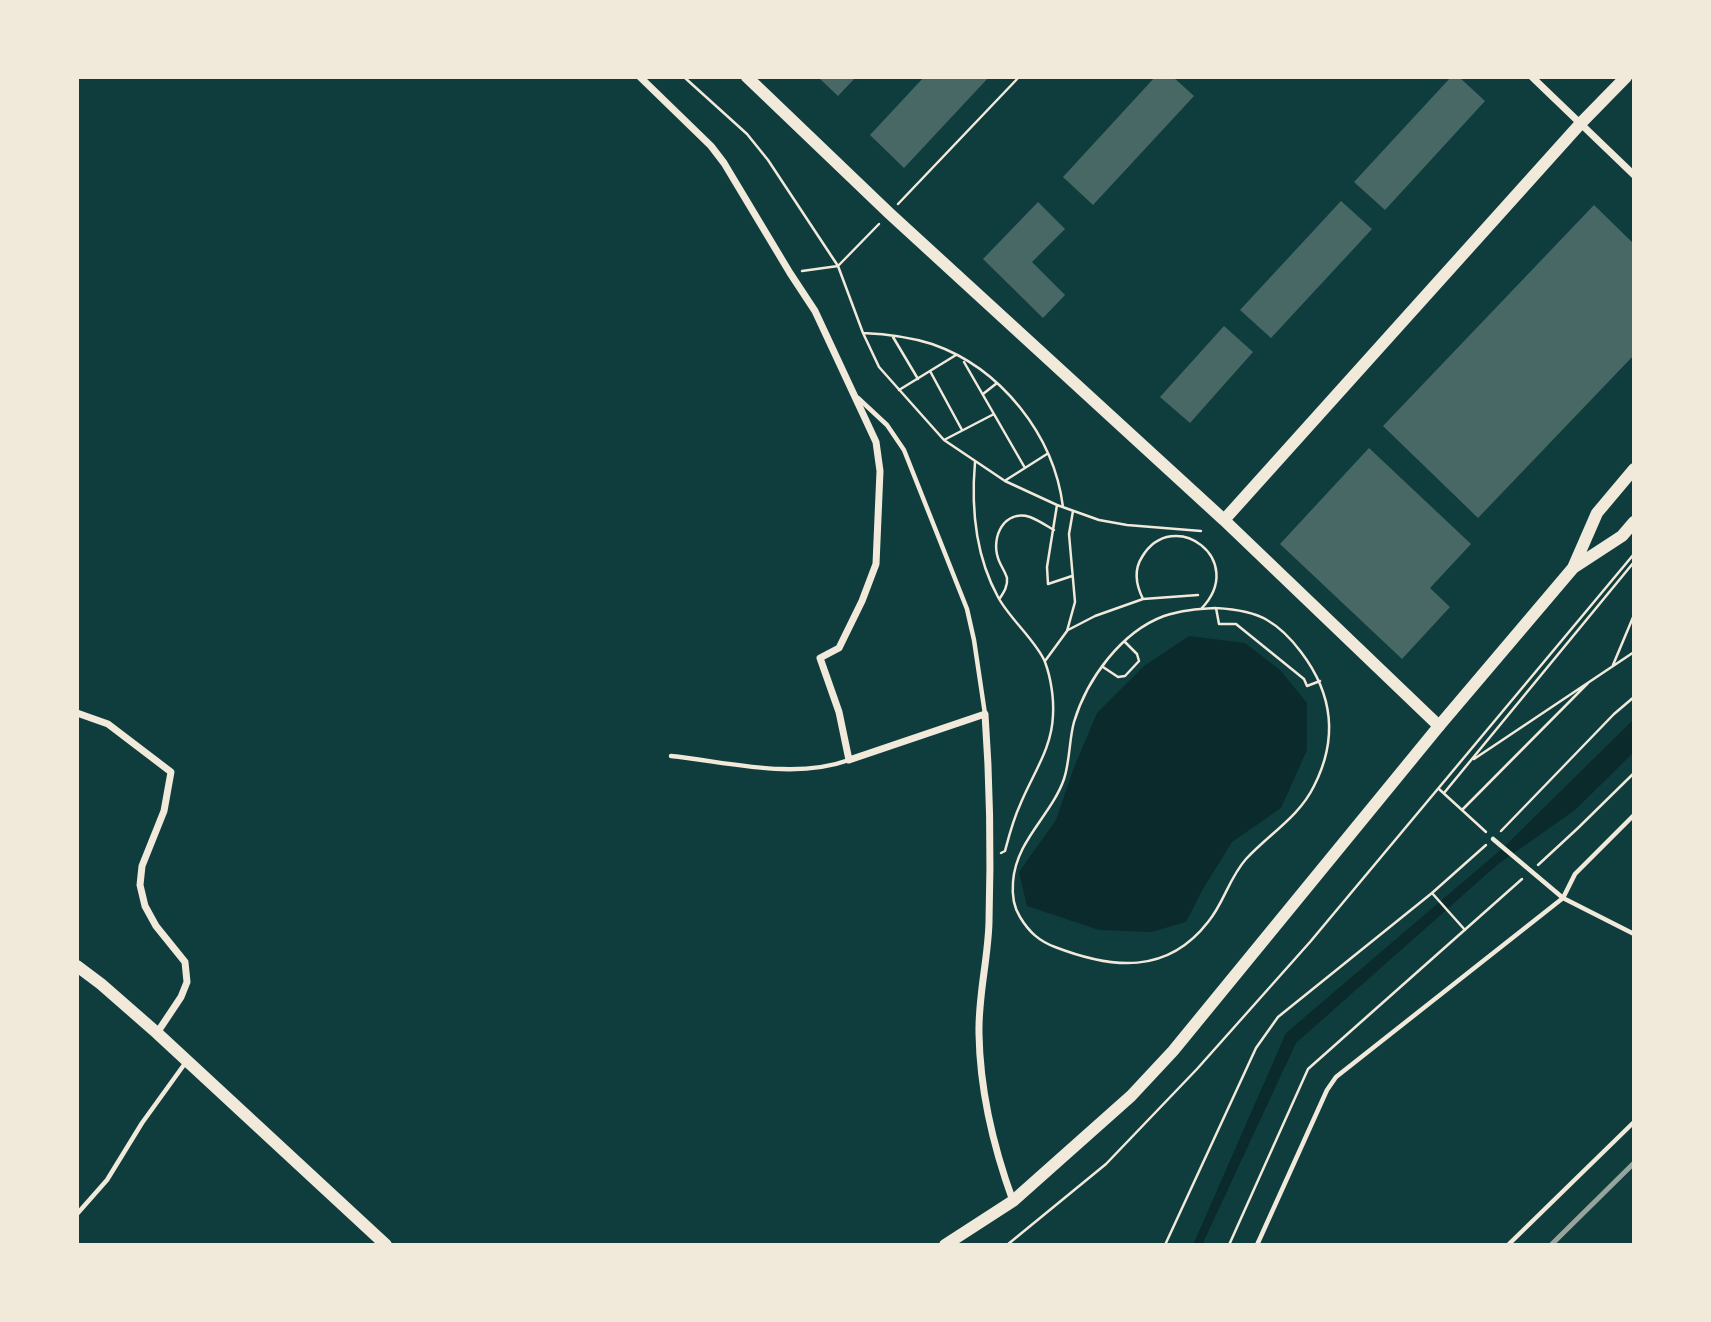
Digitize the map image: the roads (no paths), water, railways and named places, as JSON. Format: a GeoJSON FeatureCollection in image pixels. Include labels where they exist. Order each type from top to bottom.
{"type":"FeatureCollection","features":[{"type":"Feature","properties":{"kind":"street"},"geometry":{"type":"LineString","coordinates":[[640,77],[712,146],[737,184],[815,311],[876,442],[880,471],[876,564],[862,601],[839,648],[820,658],[839,712],[849,760],[985,714],[991,859],[988,946],[981,990],[979,1034],[985,1090],[997,1157],[1013,1201]]}},
{"type":"Feature","properties":{"kind":"street"},"geometry":{"type":"LineString","coordinates":[[747,77],[889,214],[1224,520],[1439,726]]}},
{"type":"Feature","properties":{"kind":"street"},"geometry":{"type":"LineString","coordinates":[[1532,77],[1634,176]]}},
{"type":"Feature","properties":{"kind":"street"},"geometry":{"type":"LineString","coordinates":[[1224,520],[1581,123],[1626,77]]}},
{"type":"Feature","properties":{"kind":"street"},"geometry":{"type":"LineString","coordinates":[[1573,568],[1597,513],[1634,469]]}},
{"type":"Feature","properties":{"kind":"street"},"geometry":{"type":"LineString","coordinates":[[945,1245],[1013,1201],[1130,1096],[1173,1051],[1439,726],[1573,568],[1622,536],[1634,522]]}},
{"type":"Feature","properties":{"kind":"street"},"geometry":{"type":"LineString","coordinates":[[77,713],[108,724],[171,772],[164,811],[142,866],[140,885],[145,906],[156,926],[185,962],[187,982],[181,997],[157,1033]]}},
{"type":"Feature","properties":{"kind":"street"},"geometry":{"type":"LineString","coordinates":[[77,967],[101,984],[157,1033],[386,1245]]}},
{"type":"Feature","properties":{"kind":"lane"},"geometry":{"type":"LineString","coordinates":[[852,393],[887,425],[904,450],[967,609],[985,714]]}},
{"type":"Feature","properties":{"kind":"lane"},"geometry":{"type":"LineString","coordinates":[[671,756],[790,770],[831,766],[849,760]]}},
{"type":"Feature","properties":{"kind":"lane"},"geometry":{"type":"LineString","coordinates":[[1257,1245],[1326,1090],[1336,1077],[1563,898],[1575,874],[1634,815]]}},
{"type":"Feature","properties":{"kind":"lane"},"geometry":{"type":"LineString","coordinates":[[1493,839],[1563,898],[1634,934]]}},
{"type":"Feature","properties":{"kind":"lane"},"geometry":{"type":"LineString","coordinates":[[77,1214],[107,1180],[142,1123],[187,1061]]}},
{"type":"Feature","properties":{"kind":"lane"},"geometry":{"type":"LineString","coordinates":[[1508,1245],[1634,1122]]}},
{"type":"Feature","properties":{"kind":"water"},"geometry":{"type":"Polygon","coordinates":[[[1189,636],[1245,643],[1280,670],[1307,703],[1307,750],[1281,808],[1232,842],[1186,922],[1151,932],[1099,930],[1027,906],[1019,872],[1056,820],[1097,713],[1144,666],[1189,636]]]}},
{"type":"Feature","properties":{"kind":"water"},"geometry":{"type":"Polygon","coordinates":[[[1634,719],[1634,752],[1575,810],[1497,865],[1296,1043],[1202,1245],[1193,1245],[1286,1033],[1504,847],[1634,719]]]}},
{"type":"Feature","properties":{"kind":"railway"},"geometry":{"type":"LineString","coordinates":[[1551,1245],[1634,1163]]}}]}
